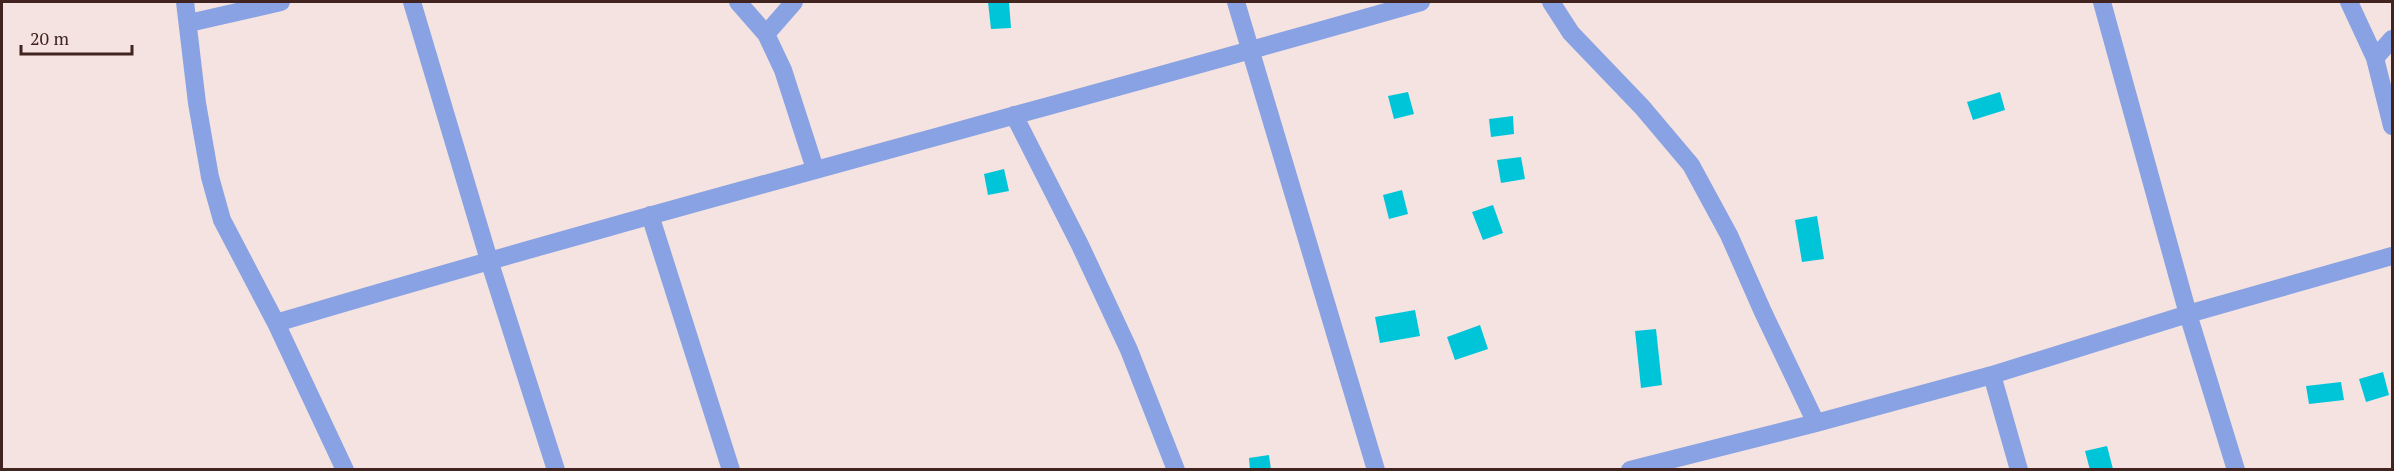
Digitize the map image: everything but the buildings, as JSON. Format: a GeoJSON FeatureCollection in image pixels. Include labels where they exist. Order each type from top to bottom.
{"type":"FeatureCollection","features":[{"type":"Feature","properties":{"kind":"street"},"geometry":{"type":"LineString","coordinates":[[185,2],[197,103],[210,177],[222,220],[276,323],[345,470]]}},
{"type":"Feature","properties":{"kind":"street"},"geometry":{"type":"LineString","coordinates":[[189,23],[281,2]]}},
{"type":"Feature","properties":{"kind":"street"},"geometry":{"type":"LineString","coordinates":[[412,2],[489,260],[556,470]]}},
{"type":"Feature","properties":{"kind":"street"},"geometry":{"type":"LineString","coordinates":[[738,2],[766,34],[783,70],[815,170]]}},
{"type":"Feature","properties":{"kind":"street"},"geometry":{"type":"LineString","coordinates":[[766,34],[794,2]]}},
{"type":"Feature","properties":{"kind":"street"},"geometry":{"type":"LineString","coordinates":[[1236,2],[1376,470]]}},
{"type":"Feature","properties":{"kind":"street"},"geometry":{"type":"LineString","coordinates":[[276,323],[489,260],[1421,2]]}},
{"type":"Feature","properties":{"kind":"street"},"geometry":{"type":"LineString","coordinates":[[1551,2],[1571,33],[1642,107],[1691,165],[1729,235],[1816,423]]}},
{"type":"Feature","properties":{"kind":"street"},"geometry":{"type":"LineString","coordinates":[[2102,2],[2188,314],[2236,470]]}},
{"type":"Feature","properties":{"kind":"street"},"geometry":{"type":"LineString","coordinates":[[2349,2],[2375,58],[2392,126]]}},
{"type":"Feature","properties":{"kind":"street"},"geometry":{"type":"LineString","coordinates":[[2375,58],[2392,39]]}},
{"type":"Feature","properties":{"kind":"street"},"geometry":{"type":"LineString","coordinates":[[1014,115],[1129,350],[1176,470]]}},
{"type":"Feature","properties":{"kind":"street"},"geometry":{"type":"LineString","coordinates":[[650,215],[731,470]]}},
{"type":"Feature","properties":{"kind":"street"},"geometry":{"type":"LineString","coordinates":[[1630,470],[1992,375],[2188,314],[2392,256]]}},
{"type":"Feature","properties":{"kind":"street"},"geometry":{"type":"LineString","coordinates":[[1992,375],[2019,470]]}}]}
